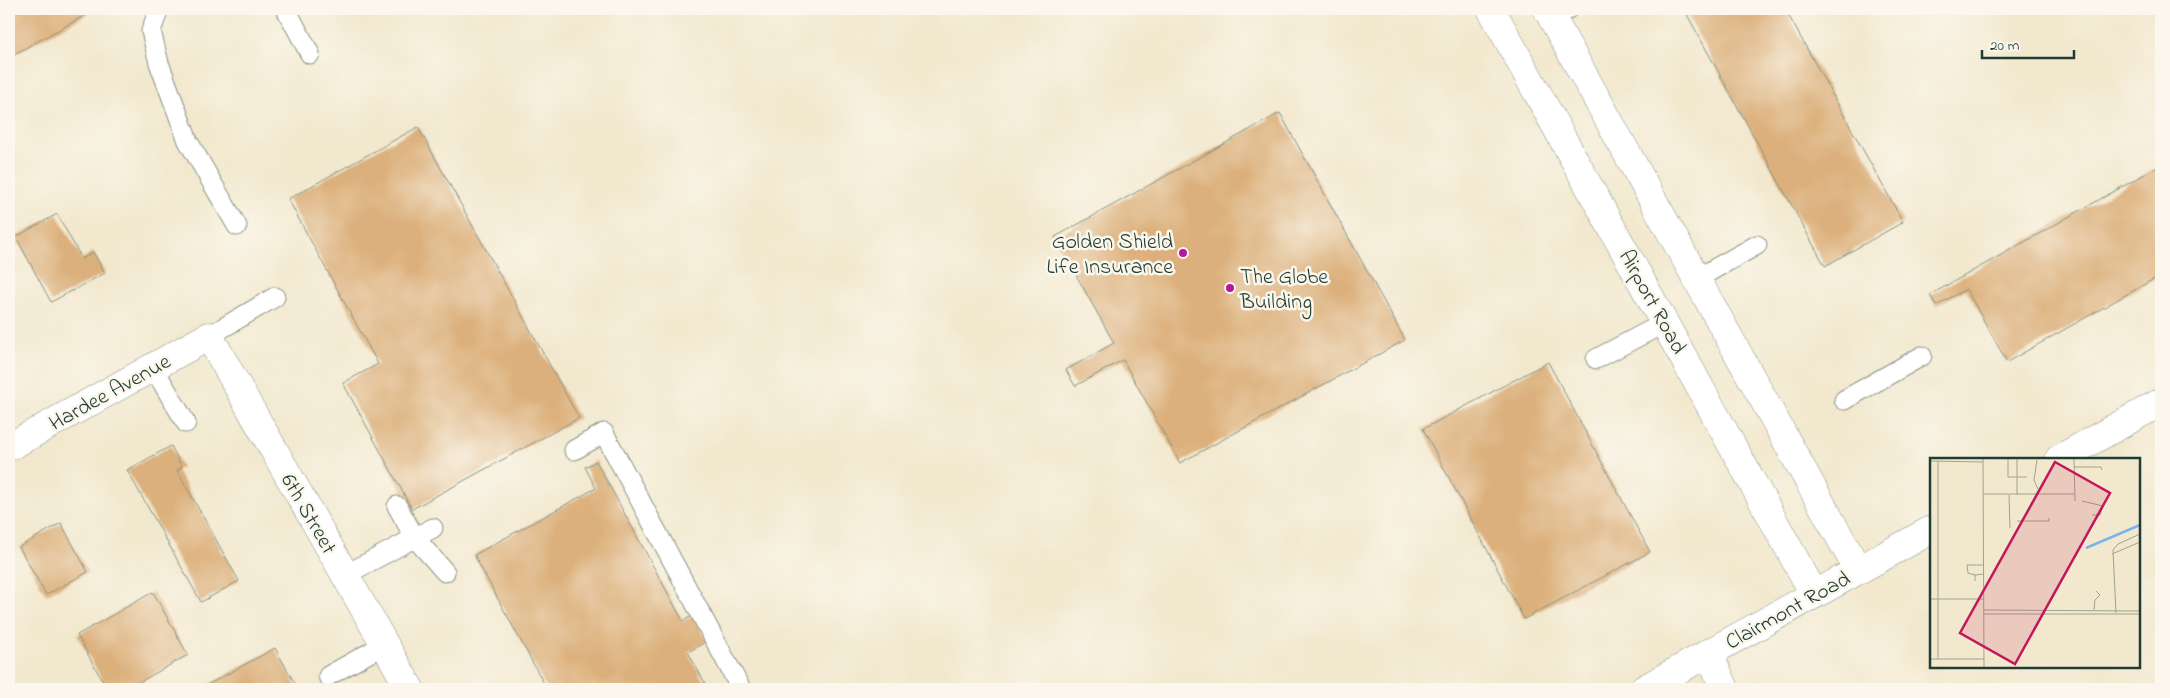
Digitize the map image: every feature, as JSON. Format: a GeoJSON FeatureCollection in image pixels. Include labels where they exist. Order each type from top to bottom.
{"type":"FeatureCollection","features":[{"type":"Feature","properties":{"kind":"street","name":"Airport Road"},"geometry":{"type":"LineString","coordinates":[[1491,9],[1666,322],[1814,594]]}},
{"type":"Feature","properties":{"kind":"street"},"geometry":{"type":"LineString","coordinates":[[1555,12],[1696,278],[1858,570]]}},
{"type":"Feature","properties":{"kind":"street","name":"Hardee Avenue"},"geometry":{"type":"LineString","coordinates":[[9,447],[210,336]]}},
{"type":"Feature","properties":{"kind":"street","name":"6th Street"},"geometry":{"type":"LineString","coordinates":[[210,336],[410,689]]}},
{"type":"Feature","properties":{"kind":"street"},"geometry":{"type":"LineString","coordinates":[[2061,458],[2161,402]]}},
{"type":"Feature","properties":{"kind":"street","name":"Clairmont Road"},"geometry":{"type":"LineString","coordinates":[[1644,689],[1930,531]]}},
{"type":"Feature","properties":{"kind":"street"},"geometry":{"type":"LineString","coordinates":[[1709,653],[1726,689]]}},
{"type":"Feature","properties":{"kind":"lane"},"geometry":{"type":"LineString","coordinates":[[159,9],[151,31],[159,64],[188,142],[237,226]]}},
{"type":"Feature","properties":{"kind":"lane"},"geometry":{"type":"LineString","coordinates":[[286,9],[310,54]]}},
{"type":"Feature","properties":{"kind":"lane"},"geometry":{"type":"LineString","coordinates":[[1696,278],[1757,245]]}},
{"type":"Feature","properties":{"kind":"lane"},"geometry":{"type":"LineString","coordinates":[[210,336],[275,298]]}},
{"type":"Feature","properties":{"kind":"lane"},"geometry":{"type":"LineString","coordinates":[[1596,359],[1666,322]]}},
{"type":"Feature","properties":{"kind":"lane"},"geometry":{"type":"LineString","coordinates":[[1844,400],[1922,356]]}},
{"type":"Feature","properties":{"kind":"lane"},"geometry":{"type":"LineString","coordinates":[[154,367],[186,423]]}},
{"type":"Feature","properties":{"kind":"lane"},"geometry":{"type":"LineString","coordinates":[[574,450],[604,433],[741,689]]}},
{"type":"Feature","properties":{"kind":"lane"},"geometry":{"type":"LineString","coordinates":[[397,506],[415,538],[445,572]]}},
{"type":"Feature","properties":{"kind":"lane"},"geometry":{"type":"LineString","coordinates":[[345,574],[433,528]]}},
{"type":"Feature","properties":{"kind":"lane"},"geometry":{"type":"LineString","coordinates":[[328,676],[384,644]]}},
{"type":"Feature","properties":{"kind":"building"},"geometry":{"type":"Polygon","coordinates":[[[9,9],[97,9],[9,57],[9,9]]]}},
{"type":"Feature","properties":{"kind":"building"},"geometry":{"type":"Polygon","coordinates":[[[1684,9],[1785,9],[1903,222],[1825,266],[1684,9]]]}},
{"type":"Feature","properties":{"kind":"building","name":"The Globe Building"},"geometry":{"type":"Polygon","coordinates":[[[1280,113],[1405,340],[1180,463],[1123,360],[1075,386],[1066,370],[1114,343],[1055,237],[1280,113]]]}},
{"type":"Feature","properties":{"kind":"building"},"geometry":{"type":"Polygon","coordinates":[[[418,127],[579,418],[412,509],[343,383],[378,364],[288,199],[418,127]]]}},
{"type":"Feature","properties":{"kind":"building"},"geometry":{"type":"Polygon","coordinates":[[[2161,165],[2161,275],[2007,362],[1966,289],[1936,306],[1930,295],[2161,165]]]}},
{"type":"Feature","properties":{"kind":"building"},"geometry":{"type":"Polygon","coordinates":[[[57,214],[82,259],[93,252],[105,273],[51,302],[16,237],[57,214]]]}},
{"type":"Feature","properties":{"kind":"building"},"geometry":{"type":"Polygon","coordinates":[[[1548,362],[1650,552],[1524,619],[1423,429],[1548,362]]]}},
{"type":"Feature","properties":{"kind":"building"},"geometry":{"type":"Polygon","coordinates":[[[171,446],[182,467],[177,470],[239,581],[201,602],[127,470],[171,446]]]}},
{"type":"Feature","properties":{"kind":"building"},"geometry":{"type":"Polygon","coordinates":[[[596,461],[683,621],[694,615],[707,641],[688,652],[708,689],[547,689],[474,555],[596,488],[585,467],[596,461]]]}},
{"type":"Feature","properties":{"kind":"building"},"geometry":{"type":"Polygon","coordinates":[[[61,523],[88,572],[46,595],[19,547],[61,523]]]}},
{"type":"Feature","properties":{"kind":"building"},"geometry":{"type":"Polygon","coordinates":[[[153,592],[188,655],[127,689],[107,689],[77,635],[153,592]]]}},
{"type":"Feature","properties":{"kind":"building"},"geometry":{"type":"Polygon","coordinates":[[[275,648],[298,689],[200,689],[275,648]]]}},
{"type":"Feature","properties":{"kind":"place","name":"Golden Shield Life Insurance"},"geometry":{"type":"Point","coordinates":[1183,253]}},
{"type":"Feature","properties":{"kind":"place","name":"The Globe Building"},"geometry":{"type":"Point","coordinates":[1230,288]}}]}
